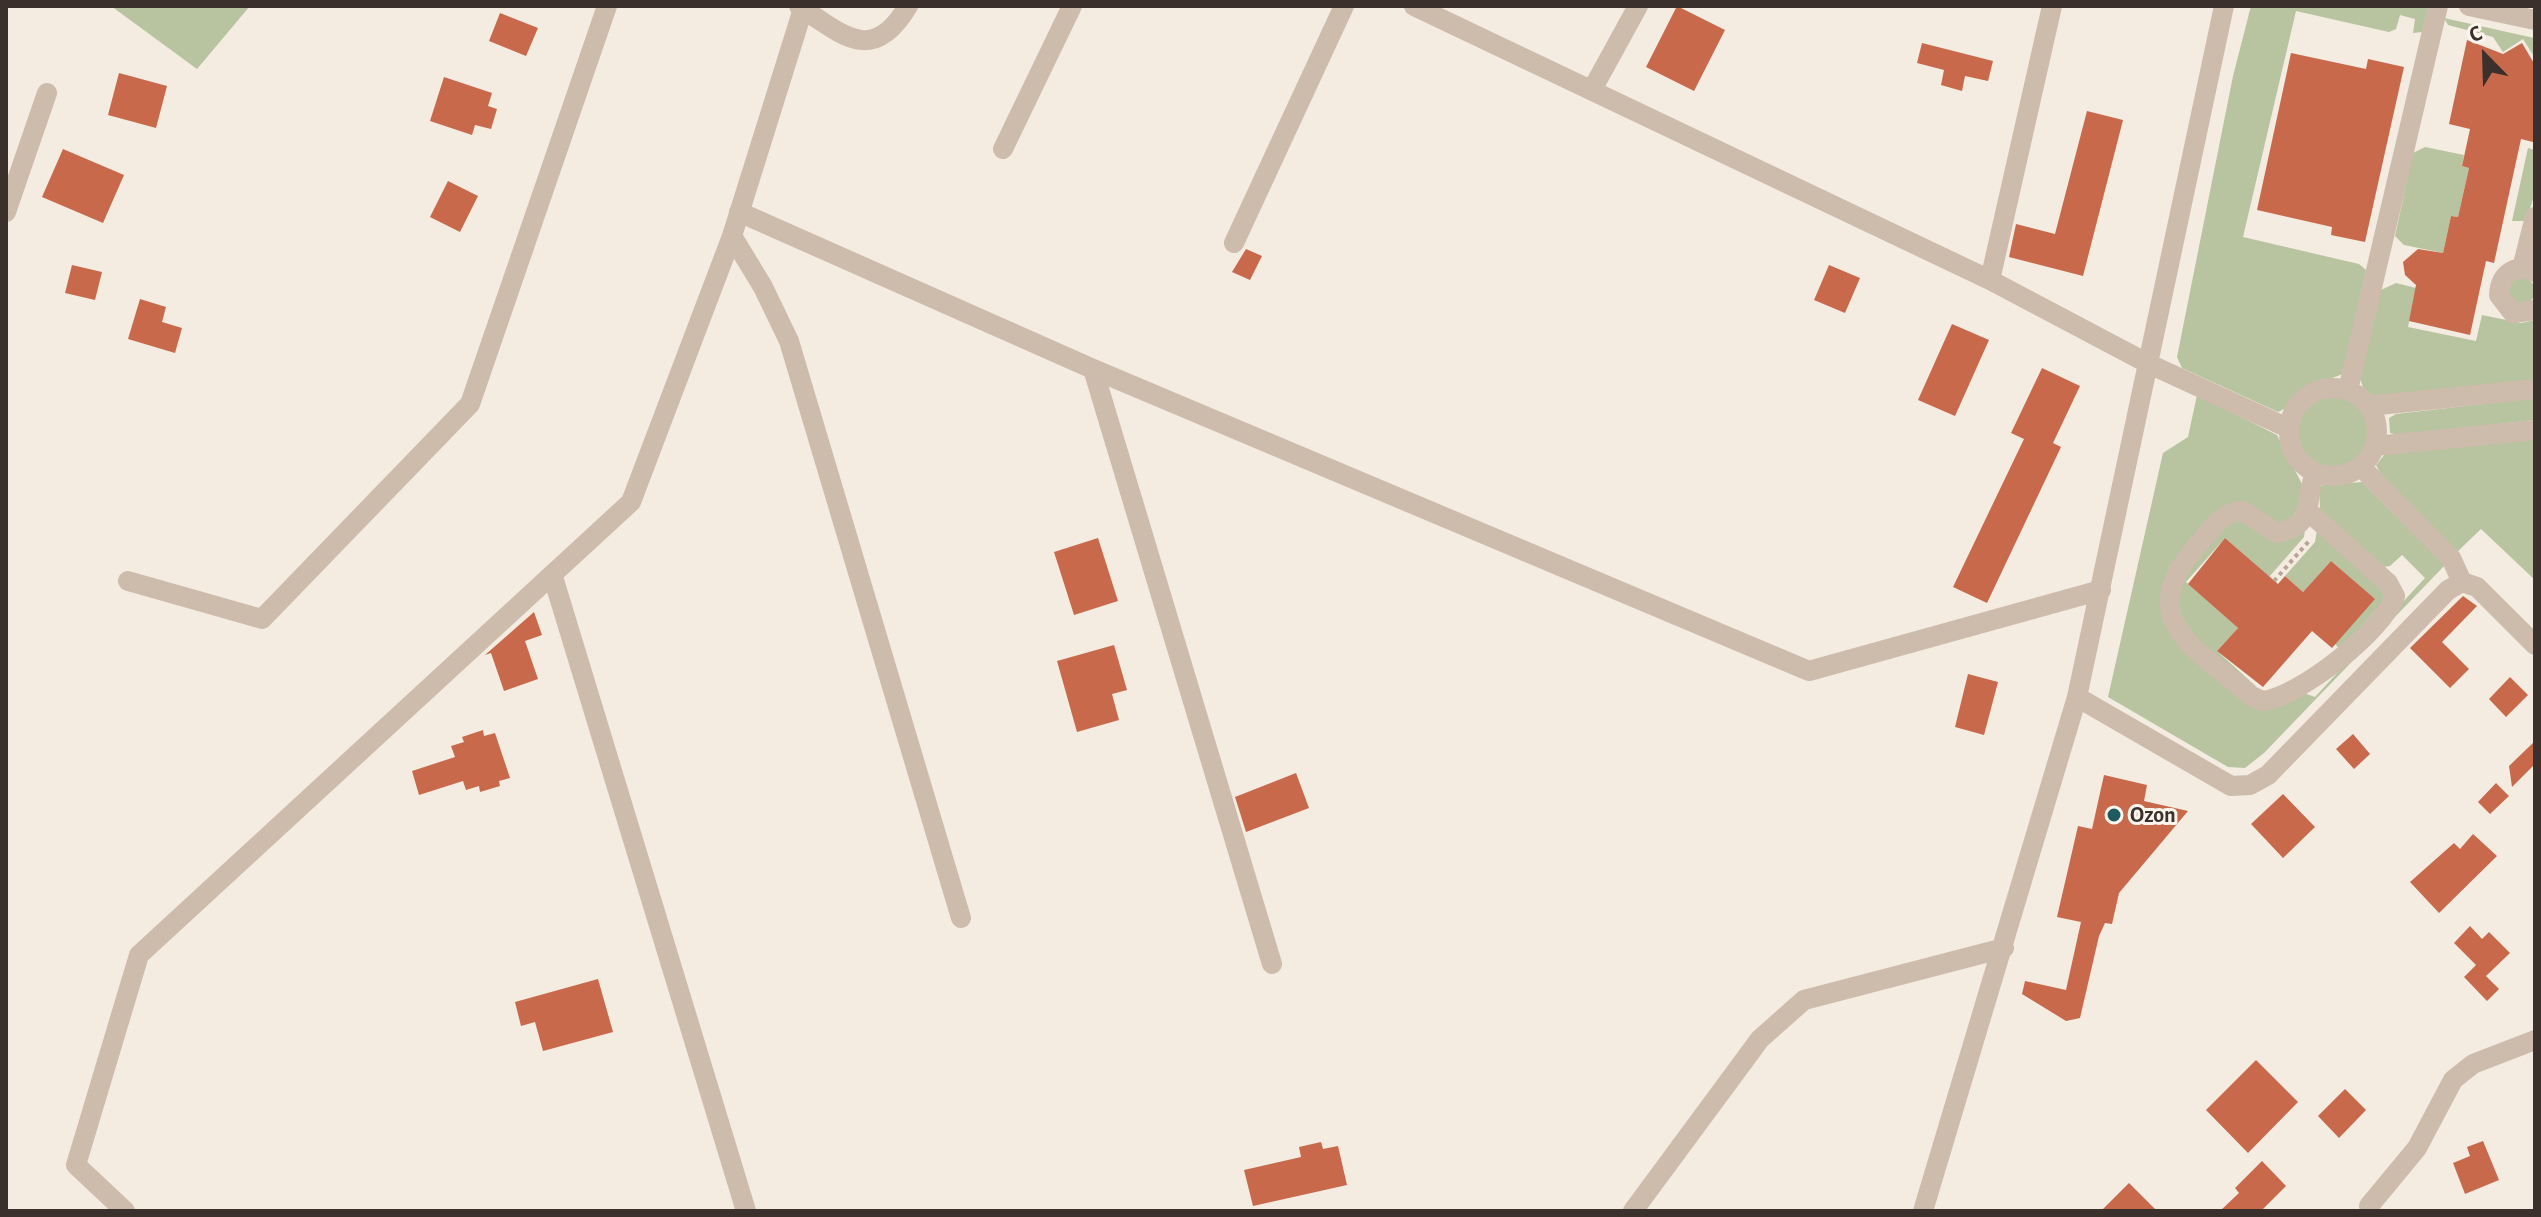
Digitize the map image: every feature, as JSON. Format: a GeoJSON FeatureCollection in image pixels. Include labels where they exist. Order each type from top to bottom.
{"type":"FeatureCollection","features":[{"type":"Feature","properties":{"kind":"street"},"geometry":{"type":"LineString","coordinates":[[128,581],[262,619],[470,404],[607,6]]}},
{"type":"Feature","properties":{"kind":"street"},"geometry":{"type":"LineString","coordinates":[[125,1211],[76,1165],[139,955],[631,502],[732,236],[801,7],[857,41],[878,40],[896,27],[908,6]]}},
{"type":"Feature","properties":{"kind":"street"},"geometry":{"type":"LineString","coordinates":[[1003,149],[1072,6]]}},
{"type":"Feature","properties":{"kind":"street"},"geometry":{"type":"LineString","coordinates":[[1234,243],[1344,6]]}},
{"type":"Feature","properties":{"kind":"street"},"geometry":{"type":"LineString","coordinates":[[1414,6],[1593,88],[1990,280],[2147,363],[2288,428]]}},
{"type":"Feature","properties":{"kind":"street"},"geometry":{"type":"LineString","coordinates":[[1593,88],[1638,6]]}},
{"type":"Feature","properties":{"kind":"street"},"geometry":{"type":"LineString","coordinates":[[1990,280],[2052,6]]}},
{"type":"Feature","properties":{"kind":"street"},"geometry":{"type":"LineString","coordinates":[[1923,1211],[2077,697],[2224,6]]}},
{"type":"Feature","properties":{"kind":"street"},"geometry":{"type":"LineString","coordinates":[[2348,390],[2438,6]]}},
{"type":"Feature","properties":{"kind":"street"},"geometry":{"type":"LineString","coordinates":[[2469,6],[2535,20]]}},
{"type":"Feature","properties":{"kind":"street"},"geometry":{"type":"LineString","coordinates":[[6,212],[47,93]]}},
{"type":"Feature","properties":{"kind":"street"},"geometry":{"type":"LineString","coordinates":[[739,212],[1093,369],[1809,671],[2101,590]]}},
{"type":"Feature","properties":{"kind":"street"},"geometry":{"type":"LineString","coordinates":[[2535,217],[2529,270],[2502,279],[2499,295],[2513,313],[2535,310]]}},
{"type":"Feature","properties":{"kind":"street"},"geometry":{"type":"LineString","coordinates":[[732,236],[763,287],[789,341],[961,918]]}},
{"type":"Feature","properties":{"kind":"street"},"geometry":{"type":"LineString","coordinates":[[1093,369],[1272,964]]}},
{"type":"Feature","properties":{"kind":"street"},"geometry":{"type":"LineString","coordinates":[[2321,389],[2348,390],[2369,406],[2377,425],[2375,446],[2360,466],[2345,474],[2315,473],[2295,456],[2288,428],[2291,415],[2309,394],[2321,389]]}},
{"type":"Feature","properties":{"kind":"street"},"geometry":{"type":"LineString","coordinates":[[2369,406],[2535,389]]}},
{"type":"Feature","properties":{"kind":"street"},"geometry":{"type":"LineString","coordinates":[[2375,446],[2535,430]]}},
{"type":"Feature","properties":{"kind":"street"},"geometry":{"type":"LineString","coordinates":[[2360,466],[2451,558],[2462,582],[2477,587],[2535,645]]}},
{"type":"Feature","properties":{"kind":"street"},"geometry":{"type":"LineString","coordinates":[[2314,516],[2277,533],[2243,511],[2228,514],[2185,559],[2173,584],[2169,612],[2175,628],[2257,699],[2270,700],[2335,664],[2393,602],[2395,596],[2388,583],[2314,516],[2315,473]]}},
{"type":"Feature","properties":{"kind":"street"},"geometry":{"type":"LineString","coordinates":[[553,577],[746,1211]]}},
{"type":"Feature","properties":{"kind":"street"},"geometry":{"type":"LineString","coordinates":[[2077,697],[2231,786],[2250,785],[2268,775],[2448,590],[2462,582]]}},
{"type":"Feature","properties":{"kind":"street"},"geometry":{"type":"LineString","coordinates":[[1633,1211],[1760,1039],[1804,1000],[2004,948]]}},
{"type":"Feature","properties":{"kind":"street"},"geometry":{"type":"LineString","coordinates":[[2369,1206],[2417,1148],[2453,1080],[2473,1064],[2535,1040]]}},
{"type":"Feature","properties":{"kind":"path"},"geometry":{"type":"LineString","coordinates":[[2274,581],[2309,541],[2314,516]]}},
{"type":"Feature","properties":{"kind":"green space"},"geometry":{"type":"Polygon","coordinates":[[[111,6],[250,6],[197,69],[111,6]]]}},
{"type":"Feature","properties":{"kind":"green space"},"geometry":{"type":"Polygon","coordinates":[[[2251,6],[2428,7],[2422,32],[2413,33],[2415,19],[2400,15],[2396,29],[2389,32],[2296,11],[2243,237],[2359,264],[2366,270],[2343,374],[2305,388],[2288,407],[2278,412],[2182,368],[2177,357],[2233,76],[2251,6]]]}},
{"type":"Feature","properties":{"kind":"green space"},"geometry":{"type":"Polygon","coordinates":[[[2444,18],[2534,38],[2535,58],[2523,39],[2503,52],[2493,37],[2448,25],[2444,18]]]}},
{"type":"Feature","properties":{"kind":"green space"},"geometry":{"type":"Polygon","coordinates":[[[2425,147],[2464,155],[2462,166],[2469,168],[2458,217],[2451,216],[2443,253],[2404,245],[2395,236],[2413,153],[2425,147]]]}},
{"type":"Feature","properties":{"kind":"green space"},"geometry":{"type":"Polygon","coordinates":[[[2528,148],[2535,150],[2535,193],[2526,221],[2512,221],[2528,148]]]}},
{"type":"Feature","properties":{"kind":"green space"},"geometry":{"type":"Polygon","coordinates":[[[2522,278],[2531,282],[2535,291],[2531,300],[2522,304],[2513,300],[2509,291],[2513,282],[2522,278]]]}},
{"type":"Feature","properties":{"kind":"green space"},"geometry":{"type":"Polygon","coordinates":[[[2396,283],[2416,288],[2408,327],[2476,341],[2482,315],[2521,323],[2535,320],[2535,382],[2374,396],[2364,390],[2360,379],[2381,290],[2396,283]]]}},
{"type":"Feature","properties":{"kind":"green space"},"geometry":{"type":"Polygon","coordinates":[[[2197,395],[2277,435],[2302,484],[2300,505],[2292,518],[2281,524],[2255,509],[2179,554],[2169,568],[2161,613],[2175,640],[2246,703],[2304,693],[2315,697],[2425,578],[2402,555],[2390,566],[2383,567],[2320,510],[2319,488],[2323,485],[2362,482],[2445,565],[2264,753],[2245,768],[2228,767],[2108,697],[2163,453],[2188,437],[2197,395]]]}},
{"type":"Feature","properties":{"kind":"green space"},"geometry":{"type":"Polygon","coordinates":[[[2339,396],[2358,406],[2366,418],[2366,446],[2358,458],[2346,466],[2325,468],[2306,458],[2298,446],[2296,425],[2306,406],[2318,398],[2339,396]]]}},
{"type":"Feature","properties":{"kind":"green space"},"geometry":{"type":"Polygon","coordinates":[[[2535,398],[2535,420],[2398,435],[2390,433],[2389,418],[2396,414],[2535,398]]]}},
{"type":"Feature","properties":{"kind":"green space"},"geometry":{"type":"Polygon","coordinates":[[[2535,439],[2535,580],[2481,529],[2457,552],[2380,473],[2376,465],[2385,454],[2535,439]]]}},
{"type":"Feature","properties":{"kind":"green space"},"geometry":{"type":"Polygon","coordinates":[[[2231,520],[2305,530],[2304,537],[2269,577],[2225,538],[2186,582],[2238,628],[2217,651],[2260,690],[2197,640],[2178,608],[2177,590],[2185,572],[2231,520]]]}},
{"type":"Feature","properties":{"kind":"green space"},"geometry":{"type":"Polygon","coordinates":[[[2317,530],[2383,588],[2386,598],[2341,650],[2335,644],[2374,599],[2331,561],[2303,592],[2285,576],[2315,542],[2317,530]]]}},
{"type":"Feature","properties":{"kind":"building"},"geometry":{"type":"Polygon","coordinates":[[[1677,6],[1725,30],[1694,91],[1646,67],[1677,6]]]}},
{"type":"Feature","properties":{"kind":"building"},"geometry":{"type":"Polygon","coordinates":[[[500,13],[538,28],[526,56],[489,41],[500,13]]]}},
{"type":"Feature","properties":{"kind":"building"},"geometry":{"type":"Polygon","coordinates":[[[2467,40],[2503,54],[2522,43],[2535,65],[2533,142],[2521,139],[2494,263],[2486,261],[2470,335],[2409,321],[2416,285],[2405,275],[2403,262],[2418,249],[2443,253],[2451,216],[2458,217],[2469,168],[2462,166],[2470,129],[2449,124],[2467,40]]]}},
{"type":"Feature","properties":{"kind":"building"},"geometry":{"type":"Polygon","coordinates":[[[1922,43],[1993,61],[1988,81],[1965,76],[1962,91],[1941,85],[1944,70],[1917,63],[1922,43]]]}},
{"type":"Feature","properties":{"kind":"building"},"geometry":{"type":"Polygon","coordinates":[[[2291,53],[2366,69],[2368,59],[2404,67],[2365,242],[2331,235],[2332,227],[2257,210],[2291,53]]]}},
{"type":"Feature","properties":{"kind":"building"},"geometry":{"type":"Polygon","coordinates":[[[119,73],[167,86],[156,128],[108,115],[119,73]]]}},
{"type":"Feature","properties":{"kind":"building"},"geometry":{"type":"Polygon","coordinates":[[[444,77],[492,93],[488,106],[497,109],[491,129],[475,125],[472,135],[430,121],[444,77]]]}},
{"type":"Feature","properties":{"kind":"building"},"geometry":{"type":"Polygon","coordinates":[[[2087,111],[2123,120],[2083,276],[2009,257],[2016,224],[2055,234],[2087,111]]]}},
{"type":"Feature","properties":{"kind":"building"},"geometry":{"type":"Polygon","coordinates":[[[63,149],[124,175],[103,223],[42,197],[63,149]]]}},
{"type":"Feature","properties":{"kind":"building"},"geometry":{"type":"Polygon","coordinates":[[[448,181],[478,196],[460,232],[430,217],[448,181]]]}},
{"type":"Feature","properties":{"kind":"building"},"geometry":{"type":"Polygon","coordinates":[[[1246,249],[1262,256],[1250,280],[1232,272],[1246,249]]]}},
{"type":"Feature","properties":{"kind":"building"},"geometry":{"type":"Polygon","coordinates":[[[72,265],[102,272],[95,300],[65,293],[72,265]]]}},
{"type":"Feature","properties":{"kind":"building"},"geometry":{"type":"Polygon","coordinates":[[[1829,265],[1860,278],[1845,313],[1814,300],[1829,265]]]}},
{"type":"Feature","properties":{"kind":"building"},"geometry":{"type":"Polygon","coordinates":[[[140,299],[166,307],[162,322],[182,328],[175,353],[128,339],[140,299]]]}},
{"type":"Feature","properties":{"kind":"building"},"geometry":{"type":"Polygon","coordinates":[[[1952,324],[1989,340],[1955,416],[1918,400],[1952,324]]]}},
{"type":"Feature","properties":{"kind":"building"},"geometry":{"type":"Polygon","coordinates":[[[2042,368],[2080,386],[2053,443],[2061,447],[1987,603],[1953,587],[2024,439],[2011,433],[2042,368]]]}},
{"type":"Feature","properties":{"kind":"building"},"geometry":{"type":"Polygon","coordinates":[[[1098,538],[1118,601],[1074,615],[1054,552],[1098,538]]]}},
{"type":"Feature","properties":{"kind":"building"},"geometry":{"type":"Polygon","coordinates":[[[2225,538],[2278,584],[2285,576],[2303,592],[2331,561],[2375,599],[2332,648],[2312,631],[2263,687],[2217,651],[2238,628],[2188,584],[2225,538]]]}},
{"type":"Feature","properties":{"kind":"building"},"geometry":{"type":"Polygon","coordinates":[[[2463,596],[2477,606],[2442,642],[2469,669],[2450,688],[2410,648],[2463,596]]]}},
{"type":"Feature","properties":{"kind":"building"},"geometry":{"type":"Polygon","coordinates":[[[534,612],[542,635],[525,641],[538,679],[504,691],[491,653],[485,655],[534,612]]]}},
{"type":"Feature","properties":{"kind":"building"},"geometry":{"type":"Polygon","coordinates":[[[1114,645],[1127,690],[1112,694],[1119,720],[1077,732],[1057,661],[1114,645]]]}},
{"type":"Feature","properties":{"kind":"building"},"geometry":{"type":"Polygon","coordinates":[[[1968,674],[1998,682],[1984,735],[1955,727],[1968,674]]]}},
{"type":"Feature","properties":{"kind":"building"},"geometry":{"type":"Polygon","coordinates":[[[2510,677],[2528,695],[2506,717],[2489,699],[2510,677]]]}},
{"type":"Feature","properties":{"kind":"building"},"geometry":{"type":"Polygon","coordinates":[[[483,730],[484,736],[495,733],[510,778],[499,781],[500,786],[480,792],[479,786],[466,790],[463,781],[419,795],[412,771],[455,757],[451,746],[464,742],[462,737],[483,730]]]}},
{"type":"Feature","properties":{"kind":"building"},"geometry":{"type":"Polygon","coordinates":[[[2353,734],[2370,754],[2354,769],[2336,749],[2353,734]]]}},
{"type":"Feature","properties":{"kind":"building"},"geometry":{"type":"Polygon","coordinates":[[[2535,741],[2535,764],[2512,787],[2509,766],[2535,741]]]}},
{"type":"Feature","properties":{"kind":"building"},"geometry":{"type":"Polygon","coordinates":[[[1296,773],[1309,808],[1246,832],[1235,797],[1296,773]]]}},
{"type":"Feature","properties":{"kind":"building"},"geometry":{"type":"Polygon","coordinates":[[[2104,775],[2147,785],[2144,801],[2188,811],[2119,893],[2112,924],[2105,923],[2099,936],[2080,1018],[2066,1021],[2022,994],[2025,981],[2066,990],[2081,922],[2057,917],[2078,826],[2092,829],[2104,775]]]}},
{"type":"Feature","properties":{"kind":"building"},"geometry":{"type":"Polygon","coordinates":[[[2496,783],[2509,796],[2490,814],[2478,802],[2496,783]]]}},
{"type":"Feature","properties":{"kind":"building"},"geometry":{"type":"Polygon","coordinates":[[[2283,794],[2315,827],[2283,858],[2251,824],[2283,794]]]}},
{"type":"Feature","properties":{"kind":"building"},"geometry":{"type":"Polygon","coordinates":[[[2473,834],[2497,856],[2439,913],[2410,882],[2454,843],[2460,849],[2473,834]]]}},
{"type":"Feature","properties":{"kind":"building"},"geometry":{"type":"Polygon","coordinates":[[[2470,926],[2482,939],[2489,932],[2510,953],[2486,976],[2499,989],[2487,1001],[2464,977],[2476,965],[2454,943],[2470,926]]]}},
{"type":"Feature","properties":{"kind":"building"},"geometry":{"type":"Polygon","coordinates":[[[598,979],[613,1032],[543,1051],[535,1022],[521,1026],[515,1002],[598,979]]]}},
{"type":"Feature","properties":{"kind":"building"},"geometry":{"type":"Polygon","coordinates":[[[2256,1060],[2298,1102],[2248,1153],[2206,1110],[2256,1060]]]}},
{"type":"Feature","properties":{"kind":"building"},"geometry":{"type":"Polygon","coordinates":[[[2345,1089],[2366,1110],[2339,1138],[2318,1116],[2345,1089]]]}},
{"type":"Feature","properties":{"kind":"building"},"geometry":{"type":"Polygon","coordinates":[[[2483,1141],[2499,1180],[2465,1194],[2453,1163],[2470,1156],[2467,1147],[2483,1141]]]}},
{"type":"Feature","properties":{"kind":"building"},"geometry":{"type":"Polygon","coordinates":[[[1321,1142],[1323,1149],[1338,1146],[1347,1185],[1253,1206],[1244,1170],[1301,1157],[1299,1147],[1321,1142]]]}},
{"type":"Feature","properties":{"kind":"building"},"geometry":{"type":"Polygon","coordinates":[[[2262,1161],[2286,1186],[2261,1211],[2220,1211],[2239,1193],[2235,1188],[2262,1161]]]}},
{"type":"Feature","properties":{"kind":"building"},"geometry":{"type":"Polygon","coordinates":[[[2129,1183],[2157,1211],[2101,1211],[2129,1183]]]}},
{"type":"Feature","properties":{"kind":"place","name":"Ozon"},"geometry":{"type":"Point","coordinates":[2114,815]}}]}
